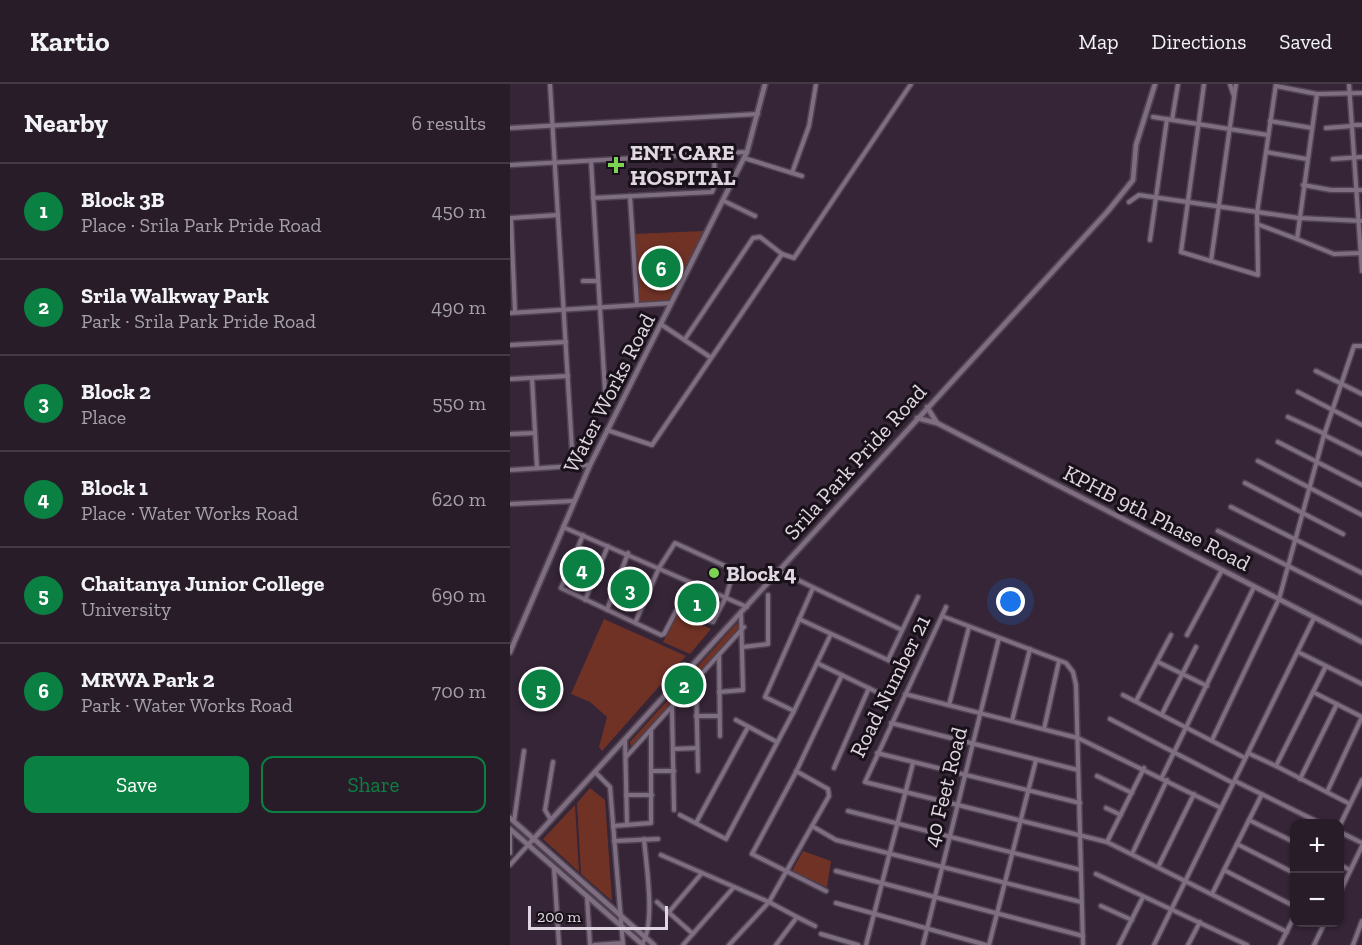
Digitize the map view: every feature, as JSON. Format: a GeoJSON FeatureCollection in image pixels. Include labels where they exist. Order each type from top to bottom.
{"type":"FeatureCollection","features":[{"type":"Feature","properties":{"kind":"street"},"geometry":{"type":"LineString","coordinates":[[550,84],[573,466]]}},
{"type":"Feature","properties":{"kind":"street","name":"Water Works Road"},"geometry":{"type":"LineString","coordinates":[[510,652],[590,465],[747,152],[759,114],[765,84]]}},
{"type":"Feature","properties":{"kind":"street"},"geometry":{"type":"LineString","coordinates":[[792,173],[809,126],[816,84]]}},
{"type":"Feature","properties":{"kind":"street"},"geometry":{"type":"LineString","coordinates":[[685,339],[753,238],[760,237],[790,259],[796,255],[911,84]]}},
{"type":"Feature","properties":{"kind":"street","name":"Srila Park Pride Road"},"geometry":{"type":"LineString","coordinates":[[510,866],[1057,267],[1133,180],[1136,145],[1155,84]]}},
{"type":"Feature","properties":{"kind":"street"},"geometry":{"type":"LineString","coordinates":[[1172,120],[1178,84]]}},
{"type":"Feature","properties":{"kind":"street"},"geometry":{"type":"LineString","coordinates":[[1203,84],[1181,252],[1258,275],[1257,213],[1276,85],[1294,86],[1317,94],[1362,93]]}},
{"type":"Feature","properties":{"kind":"street"},"geometry":{"type":"LineString","coordinates":[[1230,84],[1234,97]]}},
{"type":"Feature","properties":{"kind":"street"},"geometry":{"type":"LineString","coordinates":[[1211,261],[1236,84]]}},
{"type":"Feature","properties":{"kind":"street"},"geometry":{"type":"LineString","coordinates":[[1349,84],[1362,271]]}},
{"type":"Feature","properties":{"kind":"street"},"geometry":{"type":"LineString","coordinates":[[1297,239],[1317,94]]}},
{"type":"Feature","properties":{"kind":"street"},"geometry":{"type":"LineString","coordinates":[[510,128],[759,114]]}},
{"type":"Feature","properties":{"kind":"street"},"geometry":{"type":"LineString","coordinates":[[1153,117],[1268,135]]}},
{"type":"Feature","properties":{"kind":"street"},"geometry":{"type":"LineString","coordinates":[[1150,240],[1167,119]]}},
{"type":"Feature","properties":{"kind":"street"},"geometry":{"type":"LineString","coordinates":[[1270,121],[1312,128]]}},
{"type":"Feature","properties":{"kind":"street"},"geometry":{"type":"LineString","coordinates":[[1326,128],[1362,125]]}},
{"type":"Feature","properties":{"kind":"street"},"geometry":{"type":"LineString","coordinates":[[510,165],[747,152]]}},
{"type":"Feature","properties":{"kind":"street"},"geometry":{"type":"LineString","coordinates":[[1266,152],[1307,159]]}},
{"type":"Feature","properties":{"kind":"street"},"geometry":{"type":"LineString","coordinates":[[593,198],[712,192],[715,185],[714,154]]}},
{"type":"Feature","properties":{"kind":"street"},"geometry":{"type":"LineString","coordinates":[[1334,159],[1362,157]]}},
{"type":"Feature","properties":{"kind":"street"},"geometry":{"type":"LineString","coordinates":[[744,158],[802,176]]}},
{"type":"Feature","properties":{"kind":"street"},"geometry":{"type":"LineString","coordinates":[[591,161],[606,407]]}},
{"type":"Feature","properties":{"kind":"street"},"geometry":{"type":"LineString","coordinates":[[1303,185],[1362,190]]}},
{"type":"Feature","properties":{"kind":"street"},"geometry":{"type":"LineString","coordinates":[[1129,201],[1138,195],[1299,218],[1360,221]]}},
{"type":"Feature","properties":{"kind":"street"},"geometry":{"type":"LineString","coordinates":[[630,196],[637,305]]}},
{"type":"Feature","properties":{"kind":"street"},"geometry":{"type":"LineString","coordinates":[[724,201],[755,216]]}},
{"type":"Feature","properties":{"kind":"street"},"geometry":{"type":"LineString","coordinates":[[558,215],[511,218],[513,312],[672,303]]}},
{"type":"Feature","properties":{"kind":"street"},"geometry":{"type":"LineString","coordinates":[[1257,224],[1334,254],[1361,253]]}},
{"type":"Feature","properties":{"kind":"street"},"geometry":{"type":"LineString","coordinates":[[607,430],[652,445],[710,357],[782,255]]}},
{"type":"Feature","properties":{"kind":"street"},"geometry":{"type":"LineString","coordinates":[[583,281],[598,281]]}},
{"type":"Feature","properties":{"kind":"street"},"geometry":{"type":"LineString","coordinates":[[662,325],[710,357]]}},
{"type":"Feature","properties":{"kind":"street"},"geometry":{"type":"LineString","coordinates":[[510,345],[566,342]]}},
{"type":"Feature","properties":{"kind":"street"},"geometry":{"type":"LineString","coordinates":[[1212,740],[1279,599],[1290,566],[1324,435],[1354,346],[1362,346]]}},
{"type":"Feature","properties":{"kind":"street"},"geometry":{"type":"LineString","coordinates":[[1316,371],[1362,394]]}},
{"type":"Feature","properties":{"kind":"street"},"geometry":{"type":"LineString","coordinates":[[510,379],[568,376]]}},
{"type":"Feature","properties":{"kind":"street"},"geometry":{"type":"LineString","coordinates":[[532,378],[537,468]]}},
{"type":"Feature","properties":{"kind":"street"},"geometry":{"type":"LineString","coordinates":[[1298,392],[1362,425]]}},
{"type":"Feature","properties":{"kind":"street"},"geometry":{"type":"LineString","coordinates":[[927,407],[937,423]]}},
{"type":"Feature","properties":{"kind":"street"},"geometry":{"type":"LineString","coordinates":[[1288,417],[1362,454]]}},
{"type":"Feature","properties":{"kind":"street","name":"KPHB 9th Phase Road"},"geometry":{"type":"LineString","coordinates":[[917,418],[937,423],[1362,642]]}},
{"type":"Feature","properties":{"kind":"street"},"geometry":{"type":"LineString","coordinates":[[510,434],[535,433]]}},
{"type":"Feature","properties":{"kind":"street"},"geometry":{"type":"LineString","coordinates":[[1278,442],[1362,484]]}},
{"type":"Feature","properties":{"kind":"street"},"geometry":{"type":"LineString","coordinates":[[1258,461],[1362,515]]}},
{"type":"Feature","properties":{"kind":"street"},"geometry":{"type":"LineString","coordinates":[[510,470],[590,465]]}},
{"type":"Feature","properties":{"kind":"street"},"geometry":{"type":"LineString","coordinates":[[1245,483],[1343,534]]}},
{"type":"Feature","properties":{"kind":"street"},"geometry":{"type":"LineString","coordinates":[[510,504],[574,501]]}},
{"type":"Feature","properties":{"kind":"street"},"geometry":{"type":"LineString","coordinates":[[1231,507],[1362,573]]}},
{"type":"Feature","properties":{"kind":"street"},"geometry":{"type":"LineString","coordinates":[[563,526],[747,607]]}},
{"type":"Feature","properties":{"kind":"street"},"geometry":{"type":"LineString","coordinates":[[1218,531],[1362,603]]}},
{"type":"Feature","properties":{"kind":"street"},"geometry":{"type":"LineString","coordinates":[[584,536],[560,586],[564,591],[635,623],[663,635],[675,612],[679,611],[712,623],[735,574],[731,566],[675,543],[659,568],[635,623]]}},
{"type":"Feature","properties":{"kind":"street"},"geometry":{"type":"LineString","coordinates":[[585,600],[608,546]]}},
{"type":"Feature","properties":{"kind":"street"},"geometry":{"type":"LineString","coordinates":[[607,610],[628,554]]}},
{"type":"Feature","properties":{"kind":"street"},"geometry":{"type":"LineString","coordinates":[[1187,635],[1222,570]]}},
{"type":"Feature","properties":{"kind":"street"},"geometry":{"type":"LineString","coordinates":[[779,571],[902,630]]}},
{"type":"Feature","properties":{"kind":"street"},"geometry":{"type":"LineString","coordinates":[[1162,777],[1254,587]]}},
{"type":"Feature","properties":{"kind":"street"},"geometry":{"type":"LineString","coordinates":[[794,711],[765,697],[813,588]]}},
{"type":"Feature","properties":{"kind":"street"},"geometry":{"type":"LineString","coordinates":[[743,646],[768,644],[768,595]]}},
{"type":"Feature","properties":{"kind":"street"},"geometry":{"type":"LineString","coordinates":[[888,660],[918,597]]}},
{"type":"Feature","properties":{"kind":"street","name":"Road Number 21"},"geometry":{"type":"LineString","coordinates":[[905,793],[867,784],[865,779],[946,607]]}},
{"type":"Feature","properties":{"kind":"street"},"geometry":{"type":"LineString","coordinates":[[719,692],[743,690],[744,627],[741,612]]}},
{"type":"Feature","properties":{"kind":"street"},"geometry":{"type":"LineString","coordinates":[[942,616],[1066,663],[1073,672],[1078,738],[1083,945]]}},
{"type":"Feature","properties":{"kind":"street"},"geometry":{"type":"LineString","coordinates":[[1154,945],[1314,618]]}},
{"type":"Feature","properties":{"kind":"street"},"geometry":{"type":"LineString","coordinates":[[799,619],[900,666]]}},
{"type":"Feature","properties":{"kind":"street"},"geometry":{"type":"LineString","coordinates":[[626,757],[744,627]]}},
{"type":"Feature","properties":{"kind":"street"},"geometry":{"type":"LineString","coordinates":[[949,705],[969,627]]}},
{"type":"Feature","properties":{"kind":"street"},"geometry":{"type":"LineString","coordinates":[[680,815],[726,839],[794,711],[831,634]]}},
{"type":"Feature","properties":{"kind":"street"},"geometry":{"type":"LineString","coordinates":[[1136,701],[1171,635]]}},
{"type":"Feature","properties":{"kind":"street","name":"40 Feet Road"},"geometry":{"type":"LineString","coordinates":[[923,945],[999,638]]}},
{"type":"Feature","properties":{"kind":"street"},"geometry":{"type":"LineString","coordinates":[[1162,714],[1196,646]]}},
{"type":"Feature","properties":{"kind":"street"},"geometry":{"type":"LineString","coordinates":[[1012,721],[1030,649]]}},
{"type":"Feature","properties":{"kind":"street"},"geometry":{"type":"LineString","coordinates":[[1298,652],[1362,684]]}},
{"type":"Feature","properties":{"kind":"street"},"geometry":{"type":"LineString","coordinates":[[719,654],[720,736]]}},
{"type":"Feature","properties":{"kind":"street"},"geometry":{"type":"LineString","coordinates":[[1044,729],[1059,661]]}},
{"type":"Feature","properties":{"kind":"street"},"geometry":{"type":"LineString","coordinates":[[1158,662],[1207,686]]}},
{"type":"Feature","properties":{"kind":"street"},"geometry":{"type":"LineString","coordinates":[[817,663],[885,696]]}},
{"type":"Feature","properties":{"kind":"street"},"geometry":{"type":"LineString","coordinates":[[1276,766],[1326,665]]}},
{"type":"Feature","properties":{"kind":"street"},"geometry":{"type":"LineString","coordinates":[[826,891],[753,854],[842,675]]}},
{"type":"Feature","properties":{"kind":"street"},"geometry":{"type":"LineString","coordinates":[[696,680],[698,771]]}},
{"type":"Feature","properties":{"kind":"street"},"geometry":{"type":"LineString","coordinates":[[834,768],[869,688]]}},
{"type":"Feature","properties":{"kind":"street"},"geometry":{"type":"LineString","coordinates":[[1313,692],[1362,717],[1327,792]]}},
{"type":"Feature","properties":{"kind":"street"},"geometry":{"type":"LineString","coordinates":[[904,694],[1078,738],[1144,768],[1221,808]]}},
{"type":"Feature","properties":{"kind":"street"},"geometry":{"type":"LineString","coordinates":[[1123,695],[1245,758]]}},
{"type":"Feature","properties":{"kind":"street"},"geometry":{"type":"LineString","coordinates":[[1300,779],[1337,704]]}},
{"type":"Feature","properties":{"kind":"street"},"geometry":{"type":"LineString","coordinates":[[672,706],[674,810]]}},
{"type":"Feature","properties":{"kind":"street"},"geometry":{"type":"LineString","coordinates":[[696,716],[719,716]]}},
{"type":"Feature","properties":{"kind":"street"},"geometry":{"type":"LineString","coordinates":[[1110,719],[1312,819]]}},
{"type":"Feature","properties":{"kind":"street"},"geometry":{"type":"LineString","coordinates":[[736,720],[777,743]]}},
{"type":"Feature","properties":{"kind":"street"},"geometry":{"type":"LineString","coordinates":[[891,723],[1078,770]]}},
{"type":"Feature","properties":{"kind":"street"},"geometry":{"type":"LineString","coordinates":[[696,823],[748,727]]}},
{"type":"Feature","properties":{"kind":"street"},"geometry":{"type":"LineString","coordinates":[[612,826],[651,823],[651,730]]}},
{"type":"Feature","properties":{"kind":"street"},"geometry":{"type":"LineString","coordinates":[[625,739],[627,825]]}},
{"type":"Feature","properties":{"kind":"street"},"geometry":{"type":"LineString","coordinates":[[673,749],[697,748]]}},
{"type":"Feature","properties":{"kind":"street"},"geometry":{"type":"LineString","coordinates":[[524,751],[512,819],[654,945]]}},
{"type":"Feature","properties":{"kind":"street"},"geometry":{"type":"LineString","coordinates":[[877,753],[1080,803]]}},
{"type":"Feature","properties":{"kind":"street"},"geometry":{"type":"LineString","coordinates":[[1248,753],[1350,804]]}},
{"type":"Feature","properties":{"kind":"street"},"geometry":{"type":"LineString","coordinates":[[836,903],[874,916],[988,945],[1036,760]]}},
{"type":"Feature","properties":{"kind":"street"},"geometry":{"type":"LineString","coordinates":[[550,820],[545,810],[553,762]]}},
{"type":"Feature","properties":{"kind":"street"},"geometry":{"type":"LineString","coordinates":[[866,945],[913,763]]}},
{"type":"Feature","properties":{"kind":"street"},"geometry":{"type":"LineString","coordinates":[[1107,842],[1144,768]]}},
{"type":"Feature","properties":{"kind":"street"},"geometry":{"type":"LineString","coordinates":[[651,771],[674,771]]}},
{"type":"Feature","properties":{"kind":"street"},"geometry":{"type":"LineString","coordinates":[[729,945],[769,902],[788,872],[829,792],[796,771]]}},
{"type":"Feature","properties":{"kind":"street"},"geometry":{"type":"LineString","coordinates":[[587,896],[592,945],[623,944],[610,787],[595,772]]}},
{"type":"Feature","properties":{"kind":"street"},"geometry":{"type":"LineString","coordinates":[[1097,776],[1132,793]]}},
{"type":"Feature","properties":{"kind":"street"},"geometry":{"type":"LineString","coordinates":[[1132,854],[1167,780]]}},
{"type":"Feature","properties":{"kind":"street"},"geometry":{"type":"LineString","coordinates":[[1343,819],[1362,780]]}},
{"type":"Feature","properties":{"kind":"street"},"geometry":{"type":"LineString","coordinates":[[905,793],[1107,842],[1287,932]]}},
{"type":"Feature","properties":{"kind":"street"},"geometry":{"type":"LineString","coordinates":[[1158,867],[1194,794]]}},
{"type":"Feature","properties":{"kind":"street"},"geometry":{"type":"LineString","coordinates":[[1212,894],[1262,794]]}},
{"type":"Feature","properties":{"kind":"street"},"geometry":{"type":"LineString","coordinates":[[626,795],[652,795]]}},
{"type":"Feature","properties":{"kind":"street"},"geometry":{"type":"LineString","coordinates":[[1106,808],[1121,815]]}},
{"type":"Feature","properties":{"kind":"street"},"geometry":{"type":"LineString","coordinates":[[848,811],[1081,870]]}},
{"type":"Feature","properties":{"kind":"street"},"geometry":{"type":"LineString","coordinates":[[1250,820],[1290,840]]}},
{"type":"Feature","properties":{"kind":"street"},"geometry":{"type":"LineString","coordinates":[[812,826],[836,840],[942,869],[1081,902]]}},
{"type":"Feature","properties":{"kind":"street"},"geometry":{"type":"LineString","coordinates":[[510,831],[642,945],[646,938],[648,894],[644,839]]}},
{"type":"Feature","properties":{"kind":"street"},"geometry":{"type":"LineString","coordinates":[[510,831],[512,835],[510,853]]}},
{"type":"Feature","properties":{"kind":"street"},"geometry":{"type":"LineString","coordinates":[[1344,834],[1362,845],[1344,883]]}},
{"type":"Feature","properties":{"kind":"street"},"geometry":{"type":"LineString","coordinates":[[614,841],[658,839]]}},
{"type":"Feature","properties":{"kind":"street"},"geometry":{"type":"LineString","coordinates":[[1237,844],[1290,871]]}},
{"type":"Feature","properties":{"kind":"street"},"geometry":{"type":"LineString","coordinates":[[661,855],[769,902],[815,926]]}},
{"type":"Feature","properties":{"kind":"street"},"geometry":{"type":"LineString","coordinates":[[1344,866],[1350,870]]}},
{"type":"Feature","properties":{"kind":"street"},"geometry":{"type":"LineString","coordinates":[[554,867],[559,945]]}},
{"type":"Feature","properties":{"kind":"street"},"geometry":{"type":"LineString","coordinates":[[1224,870],[1290,904]]}},
{"type":"Feature","properties":{"kind":"street"},"geometry":{"type":"LineString","coordinates":[[836,872],[1083,936]]}},
{"type":"Feature","properties":{"kind":"street"},"geometry":{"type":"LineString","coordinates":[[669,912],[702,873]]}},
{"type":"Feature","properties":{"kind":"street"},"geometry":{"type":"LineString","coordinates":[[1096,874],[1247,945]]}},
{"type":"Feature","properties":{"kind":"street"},"geometry":{"type":"LineString","coordinates":[[683,945],[734,887]]}},
{"type":"Feature","properties":{"kind":"street"},"geometry":{"type":"LineString","coordinates":[[1119,945],[1143,897]]}},
{"type":"Feature","properties":{"kind":"street"},"geometry":{"type":"LineString","coordinates":[[657,902],[693,934]]}},
{"type":"Feature","properties":{"kind":"street"},"geometry":{"type":"LineString","coordinates":[[1101,906],[1131,920]]}},
{"type":"Feature","properties":{"kind":"street"},"geometry":{"type":"LineString","coordinates":[[776,945],[797,917]]}},
{"type":"Feature","properties":{"kind":"street"},"geometry":{"type":"LineString","coordinates":[[1353,945],[1362,921]]}},
{"type":"Feature","properties":{"kind":"street"},"geometry":{"type":"LineString","coordinates":[[1188,945],[1200,922]]}},
{"type":"Feature","properties":{"kind":"street"},"geometry":{"type":"LineString","coordinates":[[1280,945],[1290,926]]}},
{"type":"Feature","properties":{"kind":"street"},"geometry":{"type":"LineString","coordinates":[[1314,945],[1323,927]]}},
{"type":"Feature","properties":{"kind":"street"},"geometry":{"type":"LineString","coordinates":[[821,934],[858,945]]}},
{"type":"Feature","properties":{"kind":"shaded area"},"geometry":{"type":"Polygon","coordinates":[[[703,231],[673,302],[636,302],[633,234],[703,231]]]}},
{"type":"Feature","properties":{"kind":"shaded area"},"geometry":{"type":"Polygon","coordinates":[[[678,613],[711,629],[690,654],[663,642],[678,613]]]}},
{"type":"Feature","properties":{"kind":"shaded area"},"geometry":{"type":"Polygon","coordinates":[[[604,619],[686,656],[602,751],[599,747],[607,717],[590,702],[571,694],[604,619]]]}},
{"type":"Feature","properties":{"kind":"shaded area"},"geometry":{"type":"Polygon","coordinates":[[[737,623],[739,628],[631,747],[630,742],[737,623]]]}},
{"type":"Feature","properties":{"kind":"shaded area"},"geometry":{"type":"Polygon","coordinates":[[[590,788],[605,800],[612,901],[581,874],[577,803],[590,788]]]}},
{"type":"Feature","properties":{"kind":"shaded area"},"geometry":{"type":"Polygon","coordinates":[[[575,805],[579,872],[543,839],[575,805]]]}},
{"type":"Feature","properties":{"kind":"shaded area"},"geometry":{"type":"Polygon","coordinates":[[[803,851],[831,861],[827,887],[792,871],[803,851]]]}},
{"type":"Feature","properties":{"kind":"place","name":"ENT CARE HOSPITAL"},"geometry":{"type":"Point","coordinates":[616,165]}},
{"type":"Feature","properties":{"kind":"place","name":"MRWA Park 2"},"geometry":{"type":"Point","coordinates":[661,268]}},
{"type":"Feature","properties":{"kind":"place","name":"Block 1"},"geometry":{"type":"Point","coordinates":[582,569]}},
{"type":"Feature","properties":{"kind":"place","name":"Block 4"},"geometry":{"type":"Point","coordinates":[714,573]}},
{"type":"Feature","properties":{"kind":"place","name":"Block 2"},"geometry":{"type":"Point","coordinates":[630,589]}},
{"type":"Feature","properties":{"kind":"place","name":"Block 3B"},"geometry":{"type":"Point","coordinates":[697,603]}},
{"type":"Feature","properties":{"kind":"place","name":"Srila Walkway Park"},"geometry":{"type":"Point","coordinates":[684,685]}},
{"type":"Feature","properties":{"kind":"place","name":"Chaitanya Junior College"},"geometry":{"type":"Point","coordinates":[541,689]}}]}
